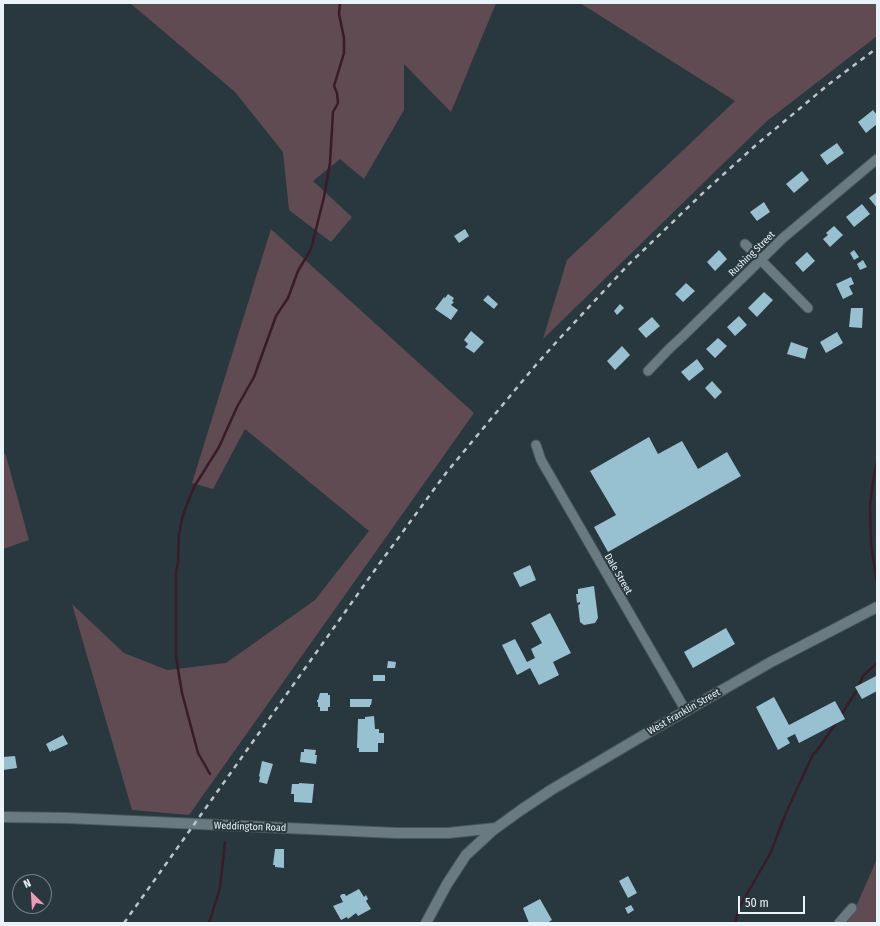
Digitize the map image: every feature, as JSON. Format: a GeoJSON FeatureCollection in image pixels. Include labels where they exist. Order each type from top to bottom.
{"type":"FeatureCollection","features":[{"type":"Feature","properties":{"kind":"main road","name":"West Franklin Street"},"geometry":{"type":"LineString","coordinates":[[426,923],[447,884],[466,855],[496,828],[551,790],[686,711],[800,646],[877,607]]}},
{"type":"Feature","properties":{"kind":"main road","name":"Weddington Road"},"geometry":{"type":"LineString","coordinates":[[3,817],[67,818],[396,833],[448,833],[496,828]]}},
{"type":"Feature","properties":{"kind":"street","name":"Rushing Street"},"geometry":{"type":"LineString","coordinates":[[648,371],[783,238],[877,159]]}},
{"type":"Feature","properties":{"kind":"street"},"geometry":{"type":"LineString","coordinates":[[745,244],[808,308]]}},
{"type":"Feature","properties":{"kind":"street","name":"Dale Street"},"geometry":{"type":"LineString","coordinates":[[536,445],[541,460],[686,711]]}},
{"type":"Feature","properties":{"kind":"street"},"geometry":{"type":"LineString","coordinates":[[839,923],[852,908]]}},
{"type":"Feature","properties":{"kind":"shaded area"},"geometry":{"type":"Polygon","coordinates":[[[130,3],[496,3],[451,112],[404,64],[404,110],[364,179],[340,159],[313,181],[352,217],[331,242],[289,210],[283,152],[235,92],[130,3]]]}},
{"type":"Feature","properties":{"kind":"shaded area"},"geometry":{"type":"Polygon","coordinates":[[[580,3],[877,3],[877,36],[767,121],[543,339],[567,260],[735,101],[580,3]]]}},
{"type":"Feature","properties":{"kind":"shaded area"},"geometry":{"type":"Polygon","coordinates":[[[271,229],[474,413],[189,815],[132,810],[72,604],[124,653],[167,670],[226,663],[315,600],[369,531],[245,429],[213,489],[192,483],[271,229]]]}},
{"type":"Feature","properties":{"kind":"shaded area"},"geometry":{"type":"Polygon","coordinates":[[[3,451],[6,456],[29,540],[3,549],[3,451]]]}},
{"type":"Feature","properties":{"kind":"shaded area"},"geometry":{"type":"Polygon","coordinates":[[[877,859],[877,923],[847,923],[858,902],[877,859]]]}},
{"type":"Feature","properties":{"kind":"building"},"geometry":{"type":"Polygon","coordinates":[[[873,110],[877,115],[877,124],[866,133],[858,122],[873,110]]]}},
{"type":"Feature","properties":{"kind":"building"},"geometry":{"type":"Polygon","coordinates":[[[837,143],[844,153],[827,165],[820,155],[837,143]]]}},
{"type":"Feature","properties":{"kind":"building"},"geometry":{"type":"Polygon","coordinates":[[[802,171],[809,180],[794,193],[786,184],[802,171]]]}},
{"type":"Feature","properties":{"kind":"building"},"geometry":{"type":"Polygon","coordinates":[[[877,192],[877,208],[869,198],[877,192]]]}},
{"type":"Feature","properties":{"kind":"building"},"geometry":{"type":"Polygon","coordinates":[[[764,202],[770,212],[757,221],[750,212],[764,202]]]}},
{"type":"Feature","properties":{"kind":"building"},"geometry":{"type":"Polygon","coordinates":[[[862,204],[870,214],[854,227],[846,217],[862,204]]]}},
{"type":"Feature","properties":{"kind":"building"},"geometry":{"type":"Polygon","coordinates":[[[834,226],[843,235],[830,247],[823,239],[828,235],[826,233],[834,226]]]}},
{"type":"Feature","properties":{"kind":"building"},"geometry":{"type":"Polygon","coordinates":[[[465,229],[469,236],[459,243],[454,236],[465,229]]]}},
{"type":"Feature","properties":{"kind":"building"},"geometry":{"type":"Polygon","coordinates":[[[719,250],[727,259],[715,271],[707,262],[719,250]]]}},
{"type":"Feature","properties":{"kind":"building"},"geometry":{"type":"Polygon","coordinates":[[[854,250],[859,257],[854,260],[850,253],[854,250]]]}},
{"type":"Feature","properties":{"kind":"building"},"geometry":{"type":"Polygon","coordinates":[[[807,252],[815,261],[803,272],[795,263],[807,252]]]}},
{"type":"Feature","properties":{"kind":"building"},"geometry":{"type":"Polygon","coordinates":[[[863,260],[867,267],[860,270],[857,264],[863,260]]]}},
{"type":"Feature","properties":{"kind":"building"},"geometry":{"type":"Polygon","coordinates":[[[851,277],[854,284],[849,286],[853,294],[843,299],[836,284],[851,277]]]}},
{"type":"Feature","properties":{"kind":"building"},"geometry":{"type":"Polygon","coordinates":[[[686,283],[695,291],[683,302],[675,294],[686,283]]]}},
{"type":"Feature","properties":{"kind":"building"},"geometry":{"type":"Polygon","coordinates":[[[764,292],[773,300],[757,317],[748,308],[764,292]]]}},
{"type":"Feature","properties":{"kind":"building"},"geometry":{"type":"Polygon","coordinates":[[[448,294],[454,298],[452,301],[454,302],[451,305],[458,310],[451,320],[435,309],[448,294]]]}},
{"type":"Feature","properties":{"kind":"building"},"geometry":{"type":"Polygon","coordinates":[[[488,295],[498,304],[494,309],[483,300],[488,295]]]}},
{"type":"Feature","properties":{"kind":"building"},"geometry":{"type":"Polygon","coordinates":[[[620,304],[624,308],[617,315],[614,311],[620,304]]]}},
{"type":"Feature","properties":{"kind":"building"},"geometry":{"type":"Polygon","coordinates":[[[851,308],[863,308],[862,328],[849,327],[851,308]]]}},
{"type":"Feature","properties":{"kind":"building"},"geometry":{"type":"Polygon","coordinates":[[[739,316],[747,325],[735,336],[727,327],[739,316]]]}},
{"type":"Feature","properties":{"kind":"building"},"geometry":{"type":"Polygon","coordinates":[[[652,317],[660,326],[646,338],[638,329],[652,317]]]}},
{"type":"Feature","properties":{"kind":"building"},"geometry":{"type":"Polygon","coordinates":[[[471,331],[484,342],[474,353],[465,347],[468,344],[464,340],[471,331]]]}},
{"type":"Feature","properties":{"kind":"building"},"geometry":{"type":"Polygon","coordinates":[[[837,332],[843,343],[826,353],[820,342],[837,332]]]}},
{"type":"Feature","properties":{"kind":"building"},"geometry":{"type":"Polygon","coordinates":[[[718,338],[727,346],[715,358],[706,349],[718,338]]]}},
{"type":"Feature","properties":{"kind":"building"},"geometry":{"type":"Polygon","coordinates":[[[791,342],[808,348],[805,359],[787,354],[791,342]]]}},
{"type":"Feature","properties":{"kind":"building"},"geometry":{"type":"Polygon","coordinates":[[[622,346],[630,355],[615,370],[607,361],[622,346]]]}},
{"type":"Feature","properties":{"kind":"building"},"geometry":{"type":"Polygon","coordinates":[[[697,359],[704,369],[689,381],[681,372],[697,359]]]}},
{"type":"Feature","properties":{"kind":"building"},"geometry":{"type":"Polygon","coordinates":[[[712,381],[722,392],[715,399],[705,388],[712,381]]]}},
{"type":"Feature","properties":{"kind":"building"},"geometry":{"type":"Polygon","coordinates":[[[649,437],[658,454],[682,441],[698,469],[727,452],[741,476],[608,552],[594,527],[616,515],[590,471],[649,437]]]}},
{"type":"Feature","properties":{"kind":"building"},"geometry":{"type":"Polygon","coordinates":[[[530,565],[536,580],[520,587],[513,573],[530,565]]]}},
{"type":"Feature","properties":{"kind":"building"},"geometry":{"type":"Polygon","coordinates":[[[594,586],[598,618],[595,623],[584,625],[580,622],[578,605],[580,602],[577,603],[576,594],[578,594],[578,589],[594,586]]]}},
{"type":"Feature","properties":{"kind":"building"},"geometry":{"type":"Polygon","coordinates":[[[550,613],[571,653],[553,662],[559,675],[539,685],[530,668],[517,675],[502,645],[515,639],[527,662],[535,658],[531,649],[542,643],[531,623],[550,613]]]}},
{"type":"Feature","properties":{"kind":"building"},"geometry":{"type":"Polygon","coordinates":[[[726,628],[735,644],[693,668],[684,652],[726,628]]]}},
{"type":"Feature","properties":{"kind":"building"},"geometry":{"type":"Polygon","coordinates":[[[388,661],[396,662],[395,668],[387,668],[388,661]]]}},
{"type":"Feature","properties":{"kind":"building"},"geometry":{"type":"Polygon","coordinates":[[[373,675],[385,675],[385,681],[373,681],[373,675]]]}},
{"type":"Feature","properties":{"kind":"building"},"geometry":{"type":"Polygon","coordinates":[[[876,676],[877,691],[862,699],[855,687],[876,676]]]}},
{"type":"Feature","properties":{"kind":"building"},"geometry":{"type":"Polygon","coordinates":[[[320,693],[328,693],[328,695],[330,695],[330,707],[328,707],[328,711],[320,711],[320,707],[318,707],[317,700],[320,693]]]}},
{"type":"Feature","properties":{"kind":"building"},"geometry":{"type":"Polygon","coordinates":[[[774,697],[789,725],[835,701],[845,719],[799,743],[795,734],[787,738],[790,743],[778,750],[756,707],[774,697]]]}},
{"type":"Feature","properties":{"kind":"building"},"geometry":{"type":"Polygon","coordinates":[[[350,699],[372,699],[370,707],[350,707],[350,699]]]}},
{"type":"Feature","properties":{"kind":"building"},"geometry":{"type":"Polygon","coordinates":[[[374,716],[375,729],[379,729],[379,733],[384,733],[384,743],[378,743],[378,752],[359,752],[359,748],[357,748],[358,719],[365,719],[365,717],[374,716]]]}},
{"type":"Feature","properties":{"kind":"building"},"geometry":{"type":"Polygon","coordinates":[[[63,735],[68,744],[50,752],[46,744],[63,735]]]}},
{"type":"Feature","properties":{"kind":"building"},"geometry":{"type":"Polygon","coordinates":[[[304,749],[316,750],[316,764],[300,762],[301,752],[304,752],[304,749]]]}},
{"type":"Feature","properties":{"kind":"building"},"geometry":{"type":"Polygon","coordinates":[[[15,756],[17,768],[3,770],[3,757],[15,756]]]}},
{"type":"Feature","properties":{"kind":"building"},"geometry":{"type":"Polygon","coordinates":[[[262,761],[273,764],[267,784],[259,782],[262,761]]]}},
{"type":"Feature","properties":{"kind":"building"},"geometry":{"type":"Polygon","coordinates":[[[292,784],[314,784],[312,803],[294,802],[294,794],[291,794],[292,784]]]}},
{"type":"Feature","properties":{"kind":"building"},"geometry":{"type":"Polygon","coordinates":[[[275,849],[284,849],[284,868],[275,867],[275,865],[273,865],[275,849]]]}},
{"type":"Feature","properties":{"kind":"building"},"geometry":{"type":"Polygon","coordinates":[[[628,876],[637,893],[628,898],[619,881],[628,876]]]}},
{"type":"Feature","properties":{"kind":"building"},"geometry":{"type":"Polygon","coordinates":[[[359,889],[364,897],[366,895],[368,899],[366,901],[371,909],[358,916],[356,913],[348,919],[347,917],[341,920],[333,906],[343,902],[340,896],[342,894],[345,894],[346,896],[359,889]]]}},
{"type":"Feature","properties":{"kind":"building"},"geometry":{"type":"Polygon","coordinates":[[[540,899],[552,920],[547,923],[529,923],[523,908],[540,899]]]}},
{"type":"Feature","properties":{"kind":"building"},"geometry":{"type":"Polygon","coordinates":[[[631,905],[634,910],[628,914],[625,908],[631,905]]]}},
{"type":"Feature","properties":{"kind":"waterway"},"geometry":{"type":"LineString","coordinates":[[210,774],[198,753],[182,693],[176,657],[176,571],[178,564],[179,534],[183,515],[194,487],[219,447],[237,407],[254,377],[276,316],[288,298],[298,271],[311,249],[324,197],[330,163],[333,112],[338,103],[337,93],[334,86],[344,53],[344,38],[339,14],[340,3]]}},
{"type":"Feature","properties":{"kind":"waterway"},"geometry":{"type":"LineString","coordinates":[[877,461],[870,506],[871,543],[877,583]]}},
{"type":"Feature","properties":{"kind":"waterway"},"geometry":{"type":"LineString","coordinates":[[841,715],[857,690],[863,676],[877,663]]}},
{"type":"Feature","properties":{"kind":"waterway"},"geometry":{"type":"LineString","coordinates":[[735,923],[740,906],[770,854],[786,813],[813,754],[816,752],[836,723]]}},
{"type":"Feature","properties":{"kind":"waterway"},"geometry":{"type":"LineString","coordinates":[[209,923],[220,888],[225,842]]}},
{"type":"Feature","properties":{"kind":"railway"},"geometry":{"type":"LineString","coordinates":[[124,923],[377,567],[446,473],[535,366],[628,265],[705,191],[756,145],[829,84],[877,48]]}}]}
